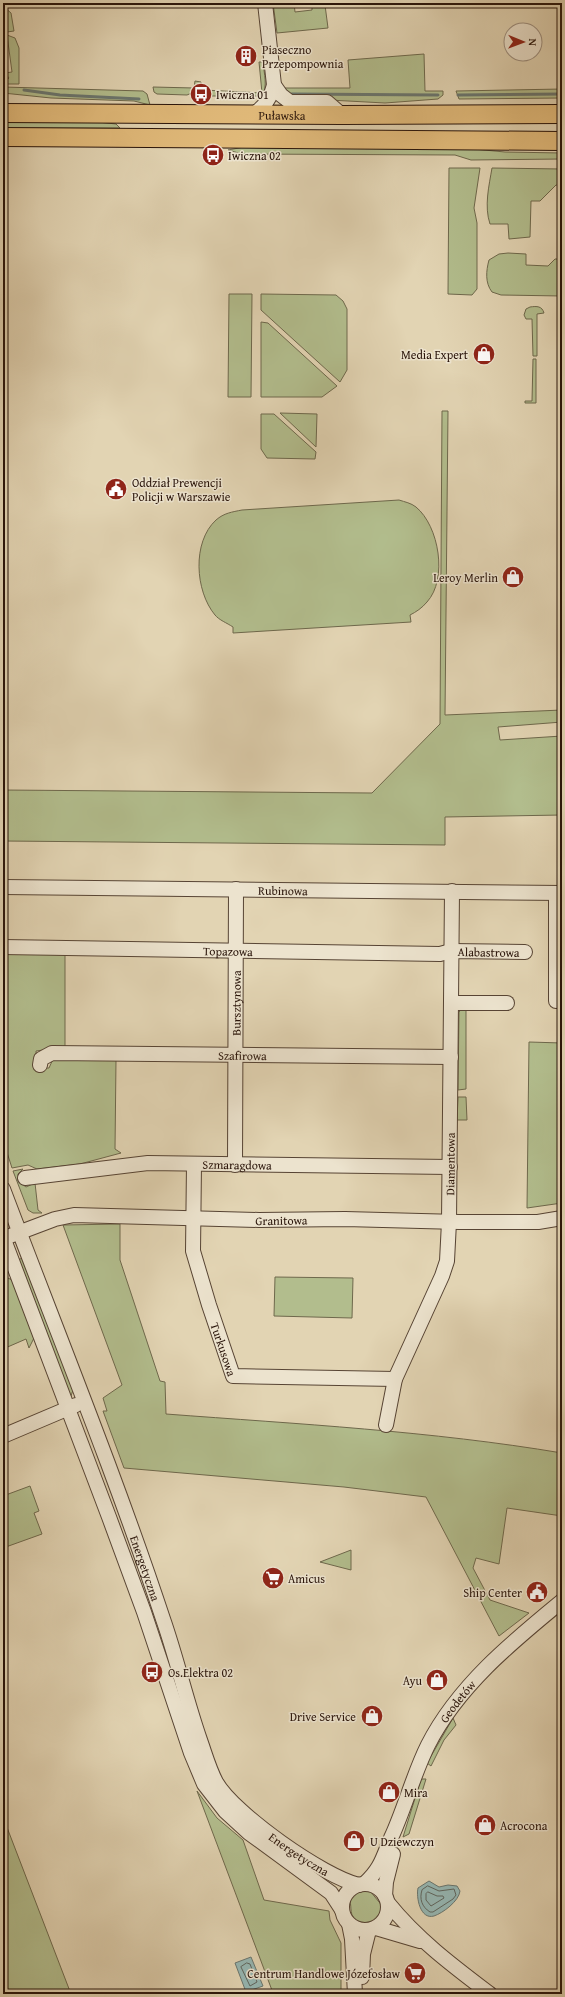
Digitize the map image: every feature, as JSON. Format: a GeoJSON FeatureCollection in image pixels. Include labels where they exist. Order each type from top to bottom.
{"type":"FeatureCollection","features":[{"type":"Feature","properties":{"kind":"main road","name":"Puławska"},"geometry":{"type":"LineString","coordinates":[[3,112],[342,115],[562,114]]}},
{"type":"Feature","properties":{"kind":"main road","name":"Puławska"},"geometry":{"type":"LineString","coordinates":[[3,137],[562,141]]}},
{"type":"Feature","properties":{"kind":"street"},"geometry":{"type":"LineString","coordinates":[[254,114],[262,109],[269,100],[274,85],[265,3]]}},
{"type":"Feature","properties":{"kind":"street"},"geometry":{"type":"LineString","coordinates":[[274,85],[281,96],[290,102],[327,102],[342,115]]}},
{"type":"Feature","properties":{"kind":"street","name":"Rubinowa"},"geometry":{"type":"LineString","coordinates":[[3,887],[559,893]]}},
{"type":"Feature","properties":{"kind":"street","name":"Bursztynowa"},"geometry":{"type":"LineString","coordinates":[[235,1165],[237,1056],[236,889]]}},
{"type":"Feature","properties":{"kind":"street","name":"Diamentowa"},"geometry":{"type":"LineString","coordinates":[[386,1425],[395,1379],[442,1276],[447,1261],[450,1167],[452,891]]}},
{"type":"Feature","properties":{"kind":"street"},"geometry":{"type":"LineString","coordinates":[[556,1001],[559,893]]}},
{"type":"Feature","properties":{"kind":"street","name":"Topazowa"},"geometry":{"type":"LineString","coordinates":[[3,947],[236,952],[440,954],[452,951]]}},
{"type":"Feature","properties":{"kind":"street","name":"Alabastrowa"},"geometry":{"type":"LineString","coordinates":[[452,951],[526,952]]}},
{"type":"Feature","properties":{"kind":"street"},"geometry":{"type":"LineString","coordinates":[[452,1003],[507,1003]]}},
{"type":"Feature","properties":{"kind":"street","name":"Szafirowa"},"geometry":{"type":"LineString","coordinates":[[40,1065],[41,1058],[52,1053],[451,1057]]}},
{"type":"Feature","properties":{"kind":"street","name":"Szmaragdowa"},"geometry":{"type":"LineString","coordinates":[[25,1178],[148,1163],[450,1167]]}},
{"type":"Feature","properties":{"kind":"street","name":"Turkusowa"},"geometry":{"type":"LineString","coordinates":[[194,1164],[193,1251],[209,1305],[233,1376],[395,1379]]}},
{"type":"Feature","properties":{"kind":"street","name":"Energetyczna"},"geometry":{"type":"LineString","coordinates":[[3,1189],[164,1621],[189,1707],[210,1769],[217,1783],[240,1810],[270,1833],[335,1877],[362,1885]]}},
{"type":"Feature","properties":{"kind":"street","name":"Granitowa"},"geometry":{"type":"LineString","coordinates":[[3,1238],[65,1216],[449,1222],[538,1222],[562,1218]]}},
{"type":"Feature","properties":{"kind":"street","name":"Energetyczna"},"geometry":{"type":"LineString","coordinates":[[3,1238],[144,1612],[191,1753],[204,1784],[225,1811],[250,1833],[331,1893],[342,1910]]}},
{"type":"Feature","properties":{"kind":"street"},"geometry":{"type":"LineString","coordinates":[[3,1436],[83,1402]]}},
{"type":"Feature","properties":{"kind":"street","name":"Geodetów"},"geometry":{"type":"LineString","coordinates":[[362,1885],[380,1867],[396,1830],[417,1767],[439,1726],[460,1695],[497,1657],[562,1601]]}},
{"type":"Feature","properties":{"kind":"street","name":"Geodetów"},"geometry":{"type":"LineString","coordinates":[[387,1899],[387,1877],[397,1841],[396,1830]]}},
{"type":"Feature","properties":{"kind":"street"},"geometry":{"type":"LineString","coordinates":[[355,1994],[352,1939],[349,1924],[342,1910],[346,1896],[350,1890],[362,1885],[378,1888],[402,1921],[426,1944],[490,1994]]}},
{"type":"Feature","properties":{"kind":"street"},"geometry":{"type":"LineString","coordinates":[[359,1994],[363,1954],[373,1929],[386,1917],[387,1899]]}},
{"type":"Feature","properties":{"kind":"street"},"geometry":{"type":"LineString","coordinates":[[349,1924],[358,1930],[373,1929],[407,1936],[426,1944]]}},
{"type":"Feature","properties":{"kind":"green space"},"geometry":{"type":"Polygon","coordinates":[[[273,3],[294,3],[295,12],[312,10],[312,7],[325,5],[328,28],[277,33],[273,3]]]}},
{"type":"Feature","properties":{"kind":"green space"},"geometry":{"type":"Polygon","coordinates":[[[3,6],[11,13],[14,31],[7,32],[5,16],[3,16],[3,6]]]}},
{"type":"Feature","properties":{"kind":"green space"},"geometry":{"type":"Polygon","coordinates":[[[7,35],[15,38],[19,48],[19,84],[3,84],[9,78],[5,73],[12,72],[7,35]]]}},
{"type":"Feature","properties":{"kind":"green space"},"geometry":{"type":"Polygon","coordinates":[[[424,54],[425,91],[443,91],[443,95],[438,99],[385,103],[292,98],[284,88],[350,88],[348,60],[424,54]]]}},
{"type":"Feature","properties":{"kind":"green space"},"geometry":{"type":"Polygon","coordinates":[[[259,62],[263,62],[265,80],[265,88],[262,96],[212,96],[205,95],[205,92],[194,92],[187,95],[157,94],[154,92],[153,87],[194,88],[195,81],[201,82],[201,88],[204,90],[262,93],[259,62]]]}},
{"type":"Feature","properties":{"kind":"green space"},"geometry":{"type":"Polygon","coordinates":[[[3,87],[143,91],[147,94],[150,105],[134,101],[51,98],[3,93],[3,87]]]}},
{"type":"Feature","properties":{"kind":"green space"},"geometry":{"type":"Polygon","coordinates":[[[562,89],[562,98],[459,99],[456,91],[562,89]]]}},
{"type":"Feature","properties":{"kind":"green space"},"geometry":{"type":"Polygon","coordinates":[[[3,121],[98,122],[116,124],[120,128],[3,128],[3,121]]]}},
{"type":"Feature","properties":{"kind":"green space"},"geometry":{"type":"Polygon","coordinates":[[[244,147],[463,148],[505,152],[562,153],[562,159],[471,160],[455,155],[242,154],[228,150],[244,147]]]}},
{"type":"Feature","properties":{"kind":"green space"},"geometry":{"type":"Polygon","coordinates":[[[449,168],[480,168],[474,208],[477,223],[477,289],[472,295],[448,294],[449,168]]]}},
{"type":"Feature","properties":{"kind":"green space"},"geometry":{"type":"Polygon","coordinates":[[[492,168],[562,169],[562,185],[556,185],[540,201],[531,201],[530,237],[509,239],[508,224],[490,224],[487,203],[492,168]]]}},
{"type":"Feature","properties":{"kind":"green space"},"geometry":{"type":"Polygon","coordinates":[[[499,254],[526,254],[526,265],[548,266],[555,259],[562,259],[562,296],[501,295],[492,292],[488,285],[487,277],[489,260],[499,254]]]}},
{"type":"Feature","properties":{"kind":"green space"},"geometry":{"type":"Polygon","coordinates":[[[229,294],[252,294],[251,397],[228,397],[229,294]]]}},
{"type":"Feature","properties":{"kind":"green space"},"geometry":{"type":"Polygon","coordinates":[[[261,294],[336,295],[343,301],[347,309],[347,370],[340,382],[261,310],[261,294]]]}},
{"type":"Feature","properties":{"kind":"green space"},"geometry":{"type":"Polygon","coordinates":[[[530,307],[539,307],[544,313],[537,314],[537,356],[533,356],[532,319],[526,319],[524,315],[526,309],[530,307]]]}},
{"type":"Feature","properties":{"kind":"green space"},"geometry":{"type":"Polygon","coordinates":[[[261,322],[268,323],[337,386],[322,397],[261,397],[261,322]]]}},
{"type":"Feature","properties":{"kind":"green space"},"geometry":{"type":"Polygon","coordinates":[[[533,359],[536,359],[536,403],[525,403],[525,401],[532,401],[533,359]]]}},
{"type":"Feature","properties":{"kind":"green space"},"geometry":{"type":"Polygon","coordinates":[[[442,411],[448,411],[445,715],[562,710],[562,722],[498,727],[500,740],[562,736],[562,815],[445,817],[445,845],[3,841],[3,790],[372,793],[440,724],[442,411]]]}},
{"type":"Feature","properties":{"kind":"green space"},"geometry":{"type":"Polygon","coordinates":[[[280,413],[317,414],[316,447],[280,413]]]}},
{"type":"Feature","properties":{"kind":"green space"},"geometry":{"type":"Polygon","coordinates":[[[261,414],[274,414],[316,452],[315,459],[267,458],[261,449],[261,414]]]}},
{"type":"Feature","properties":{"kind":"green space"},"geometry":{"type":"Polygon","coordinates":[[[399,500],[416,507],[424,516],[435,539],[438,553],[439,567],[434,592],[423,606],[410,615],[411,622],[233,633],[233,627],[217,617],[208,605],[200,580],[200,553],[208,529],[222,516],[242,510],[399,500]]]}},
{"type":"Feature","properties":{"kind":"green space"},"geometry":{"type":"Polygon","coordinates":[[[3,954],[65,954],[65,1047],[36,1051],[37,1068],[49,1068],[53,1059],[116,1060],[115,1149],[121,1153],[80,1164],[37,1169],[28,1165],[12,1168],[3,1140],[3,954]]]}},
{"type":"Feature","properties":{"kind":"green space"},"geometry":{"type":"Polygon","coordinates":[[[462,1009],[466,1009],[466,1089],[458,1090],[459,1012],[462,1009]]]}},
{"type":"Feature","properties":{"kind":"green space"},"geometry":{"type":"Polygon","coordinates":[[[529,1042],[562,1043],[562,1203],[527,1208],[529,1042]]]}},
{"type":"Feature","properties":{"kind":"green space"},"geometry":{"type":"Polygon","coordinates":[[[458,1097],[466,1097],[467,1120],[457,1120],[458,1097]]]}},
{"type":"Feature","properties":{"kind":"green space"},"geometry":{"type":"Polygon","coordinates":[[[23,1169],[18,1174],[18,1181],[26,1187],[35,1183],[38,1210],[42,1213],[33,1213],[28,1210],[13,1171],[23,1169]]]}},
{"type":"Feature","properties":{"kind":"green space"},"geometry":{"type":"Polygon","coordinates":[[[120,1224],[120,1260],[160,1381],[165,1382],[166,1414],[414,1434],[513,1445],[562,1453],[562,1516],[507,1508],[499,1564],[476,1558],[473,1568],[490,1600],[529,1613],[499,1636],[426,1497],[344,1487],[124,1468],[103,1411],[107,1411],[103,1398],[122,1385],[63,1225],[120,1224]]]}},
{"type":"Feature","properties":{"kind":"green space"},"geometry":{"type":"Polygon","coordinates":[[[23,1258],[73,1390],[70,1397],[17,1260],[23,1258]]]}},
{"type":"Feature","properties":{"kind":"green space"},"geometry":{"type":"Polygon","coordinates":[[[3,1277],[4,1280],[8,1278],[12,1280],[34,1338],[29,1348],[26,1339],[3,1349],[3,1277]]]}},
{"type":"Feature","properties":{"kind":"green space"},"geometry":{"type":"Polygon","coordinates":[[[275,1277],[353,1278],[352,1318],[274,1316],[275,1277]]]}},
{"type":"Feature","properties":{"kind":"green space"},"geometry":{"type":"Polygon","coordinates":[[[30,1486],[39,1511],[34,1513],[42,1534],[3,1548],[3,1496],[30,1486]]]}},
{"type":"Feature","properties":{"kind":"green space"},"geometry":{"type":"Polygon","coordinates":[[[351,1550],[351,1570],[320,1562],[351,1550]]]}},
{"type":"Feature","properties":{"kind":"green space"},"geometry":{"type":"Polygon","coordinates":[[[453,1718],[456,1725],[444,1740],[431,1766],[427,1763],[453,1718]]]}},
{"type":"Feature","properties":{"kind":"green space"},"geometry":{"type":"Polygon","coordinates":[[[421,1779],[426,1779],[409,1834],[403,1837],[421,1779]]]}},
{"type":"Feature","properties":{"kind":"green space"},"geometry":{"type":"Polygon","coordinates":[[[197,1791],[217,1818],[243,1840],[264,1900],[329,1911],[330,1920],[341,1943],[341,1994],[271,1994],[273,1993],[197,1791]]]}},
{"type":"Feature","properties":{"kind":"green space"},"geometry":{"type":"Polygon","coordinates":[[[3,1817],[71,1994],[24,1994],[22,1990],[13,1994],[3,1994],[3,1817]]]}},
{"type":"Feature","properties":{"kind":"green space"},"geometry":{"type":"Polygon","coordinates":[[[358,1889],[370,1891],[384,1908],[383,1914],[380,1918],[372,1924],[362,1924],[357,1922],[353,1917],[350,1901],[347,1896],[351,1891],[358,1889]]]}},
{"type":"Feature","properties":{"kind":"water"},"geometry":{"type":"Polygon","coordinates":[[[429,1881],[439,1887],[448,1885],[457,1886],[460,1891],[454,1903],[434,1916],[425,1915],[418,1902],[418,1888],[429,1881]]]}},
{"type":"Feature","properties":{"kind":"water"},"geometry":{"type":"Polygon","coordinates":[[[251,1957],[263,1986],[246,1992],[235,1963],[251,1957]]]}},
{"type":"Feature","properties":{"kind":"waterway"},"geometry":{"type":"LineString","coordinates":[[24,90],[60,95],[139,99]]}},
{"type":"Feature","properties":{"kind":"waterway"},"geometry":{"type":"LineString","coordinates":[[292,94],[438,95]]}},
{"type":"Feature","properties":{"kind":"waterway"},"geometry":{"type":"LineString","coordinates":[[458,95],[562,94]]}},
{"type":"Feature","properties":{"kind":"place","name":"Piaseczno Przepompownia"},"geometry":{"type":"Point","coordinates":[246,56]}},
{"type":"Feature","properties":{"kind":"place","name":"Iwiczna 01"},"geometry":{"type":"Point","coordinates":[201,94]}},
{"type":"Feature","properties":{"kind":"place","name":"Iwiczna 02"},"geometry":{"type":"Point","coordinates":[213,155]}},
{"type":"Feature","properties":{"kind":"place","name":"Media Expert"},"geometry":{"type":"Point","coordinates":[484,354]}},
{"type":"Feature","properties":{"kind":"place","name":"Oddział Prewencji Policji w Warszawie"},"geometry":{"type":"Point","coordinates":[116,489]}},
{"type":"Feature","properties":{"kind":"place","name":"Leroy Merlin"},"geometry":{"type":"Point","coordinates":[513,577]}},
{"type":"Feature","properties":{"kind":"place","name":"Amicus"},"geometry":{"type":"Point","coordinates":[273,1578]}},
{"type":"Feature","properties":{"kind":"place","name":"Ship Center"},"geometry":{"type":"Point","coordinates":[537,1592]}},
{"type":"Feature","properties":{"kind":"place","name":"Os.Elektra 02"},"geometry":{"type":"Point","coordinates":[152,1672]}},
{"type":"Feature","properties":{"kind":"place","name":"Ayu"},"geometry":{"type":"Point","coordinates":[437,1680]}},
{"type":"Feature","properties":{"kind":"place","name":"Drive Service"},"geometry":{"type":"Point","coordinates":[372,1716]}},
{"type":"Feature","properties":{"kind":"place","name":"Mira"},"geometry":{"type":"Point","coordinates":[389,1792]}},
{"type":"Feature","properties":{"kind":"place","name":"Acrocona"},"geometry":{"type":"Point","coordinates":[485,1825]}},
{"type":"Feature","properties":{"kind":"place","name":"U Dziewczyn"},"geometry":{"type":"Point","coordinates":[354,1841]}},
{"type":"Feature","properties":{"kind":"place","name":"Centrum Handlowe Józefosław"},"geometry":{"type":"Point","coordinates":[415,1973]}}]}
